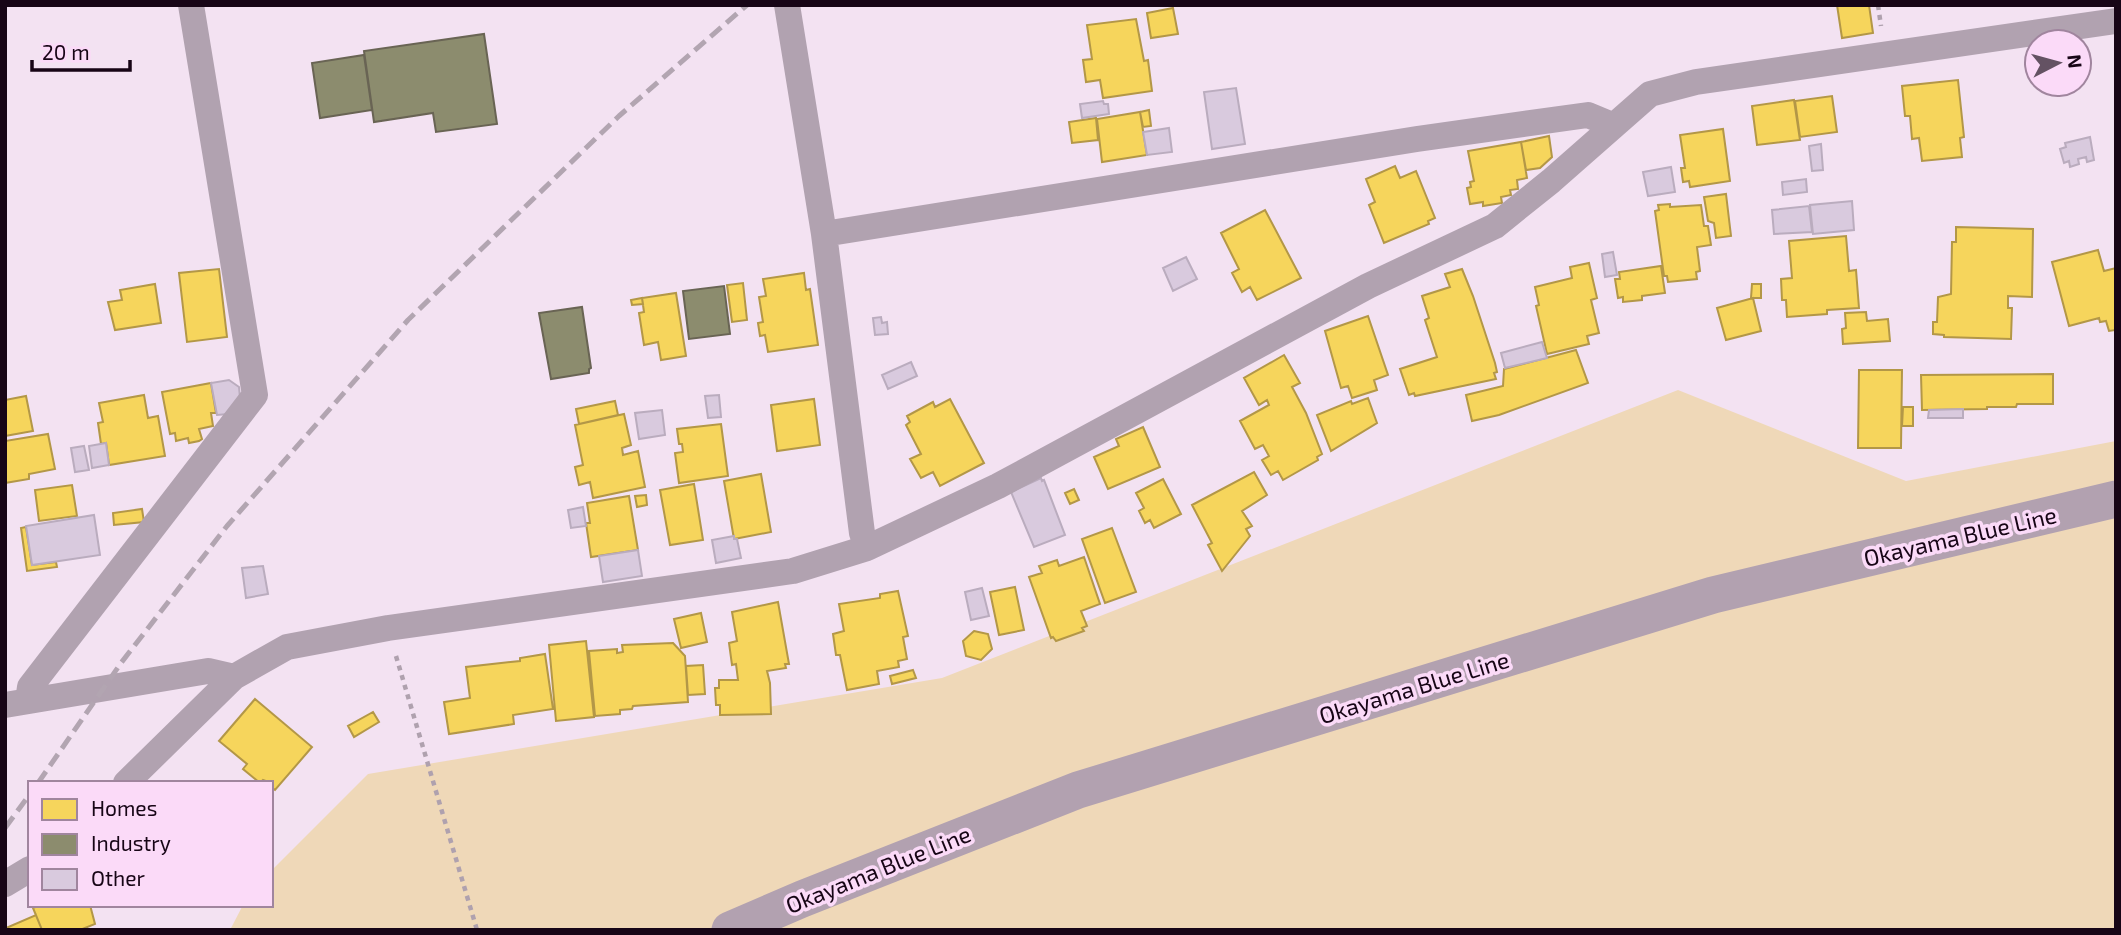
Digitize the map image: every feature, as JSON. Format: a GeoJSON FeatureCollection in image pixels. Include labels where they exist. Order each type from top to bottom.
{"type":"FeatureCollection","features":[{"type":"Feature","properties":{"kind":"main road","name":"Okayama Blue Line"},"geometry":{"type":"LineString","coordinates":[[730,930],[1078,790],[1713,594],[2116,499]]}},
{"type":"Feature","properties":{"kind":"street"},"geometry":{"type":"LineString","coordinates":[[17,703],[255,395],[191,5]]}},
{"type":"Feature","properties":{"kind":"street"},"geometry":{"type":"LineString","coordinates":[[787,5],[824,234],[862,533],[867,548]]}},
{"type":"Feature","properties":{"kind":"street"},"geometry":{"type":"LineString","coordinates":[[128,781],[234,677],[287,647],[388,628],[793,571],[867,548],[999,486],[1368,286],[1495,226],[1650,94],[1696,82],[2116,21]]}},
{"type":"Feature","properties":{"kind":"street"},"geometry":{"type":"LineString","coordinates":[[824,234],[1417,139],[1588,115],[1612,125]]}},
{"type":"Feature","properties":{"kind":"street"},"geometry":{"type":"LineString","coordinates":[[17,703],[208,671],[234,677]]}},
{"type":"Feature","properties":{"kind":"street"},"geometry":{"type":"LineString","coordinates":[[5,884],[28,870]]}},
{"type":"Feature","properties":{"kind":"path"},"geometry":{"type":"LineString","coordinates":[[388,628],[477,930]]}},
{"type":"Feature","properties":{"kind":"shaded area"},"geometry":{"type":"Polygon","coordinates":[[[1678,390],[1906,481],[2116,441],[2116,930],[230,930],[242,907],[273,907],[273,869],[368,774],[942,678],[1678,390]]]}},
{"type":"Feature","properties":{"kind":"building: Homes"},"geometry":{"type":"Polygon","coordinates":[[[1837,5],[1869,5],[1873,33],[1842,38],[1837,5]]]}},
{"type":"Feature","properties":{"kind":"building: Homes"},"geometry":{"type":"Polygon","coordinates":[[[1173,8],[1178,34],[1151,38],[1147,13],[1173,8]]]}},
{"type":"Feature","properties":{"kind":"building: Homes"},"geometry":{"type":"Polygon","coordinates":[[[1136,19],[1144,61],[1148,60],[1152,91],[1103,98],[1100,80],[1086,82],[1083,60],[1092,59],[1087,25],[1136,19]]]}},
{"type":"Feature","properties":{"kind":"building: Homes"},"geometry":{"type":"Polygon","coordinates":[[[1958,80],[1964,137],[1960,138],[1962,157],[1922,161],[1919,138],[1912,139],[1910,116],[1905,116],[1902,86],[1958,80]]]}},
{"type":"Feature","properties":{"kind":"building: Homes"},"geometry":{"type":"Polygon","coordinates":[[[1832,96],[1837,132],[1800,137],[1795,101],[1832,96]]]}},
{"type":"Feature","properties":{"kind":"building: Homes"},"geometry":{"type":"Polygon","coordinates":[[[1794,100],[1800,140],[1757,145],[1752,106],[1794,100]]]}},
{"type":"Feature","properties":{"kind":"building: Homes"},"geometry":{"type":"Polygon","coordinates":[[[1149,110],[1151,126],[1143,127],[1140,112],[1149,110]]]}},
{"type":"Feature","properties":{"kind":"building: Homes"},"geometry":{"type":"Polygon","coordinates":[[[1140,112],[1147,155],[1102,162],[1097,119],[1140,112]]]}},
{"type":"Feature","properties":{"kind":"building: Homes"},"geometry":{"type":"Polygon","coordinates":[[[1096,118],[1098,140],[1072,143],[1069,122],[1096,118]]]}},
{"type":"Feature","properties":{"kind":"building: Homes"},"geometry":{"type":"Polygon","coordinates":[[[1723,129],[1730,181],[1690,187],[1689,181],[1683,182],[1681,168],[1685,168],[1680,135],[1723,129]]]}},
{"type":"Feature","properties":{"kind":"building: Homes"},"geometry":{"type":"Polygon","coordinates":[[[1549,136],[1552,157],[1540,168],[1526,170],[1521,142],[1549,136]]]}},
{"type":"Feature","properties":{"kind":"building: Homes"},"geometry":{"type":"Polygon","coordinates":[[[1521,142],[1527,178],[1517,180],[1518,189],[1510,190],[1511,195],[1501,197],[1502,203],[1483,206],[1483,202],[1470,204],[1467,188],[1471,187],[1470,182],[1474,181],[1468,151],[1521,142]]]}},
{"type":"Feature","properties":{"kind":"building: Homes"},"geometry":{"type":"Polygon","coordinates":[[[1395,166],[1400,178],[1416,171],[1435,218],[1428,221],[1429,224],[1384,243],[1369,205],[1375,202],[1366,179],[1395,166]]]}},
{"type":"Feature","properties":{"kind":"building: Homes"},"geometry":{"type":"Polygon","coordinates":[[[1726,194],[1731,236],[1716,238],[1714,223],[1708,221],[1704,197],[1726,194]]]}},
{"type":"Feature","properties":{"kind":"building: Homes"},"geometry":{"type":"Polygon","coordinates":[[[1670,204],[1670,207],[1701,205],[1704,226],[1708,226],[1711,245],[1697,247],[1700,271],[1696,272],[1697,279],[1668,282],[1667,276],[1664,276],[1655,211],[1659,210],[1658,205],[1670,204]]]}},
{"type":"Feature","properties":{"kind":"building: Homes"},"geometry":{"type":"Polygon","coordinates":[[[1265,210],[1301,278],[1257,300],[1250,287],[1242,292],[1232,273],[1239,269],[1221,233],[1265,210]]]}},
{"type":"Feature","properties":{"kind":"building: Homes"},"geometry":{"type":"Polygon","coordinates":[[[1956,227],[2033,229],[2032,297],[2008,296],[2008,308],[2012,308],[2011,339],[1944,337],[1933,334],[1933,322],[1937,322],[1938,297],[1951,294],[1952,242],[1956,242],[1956,227]]]}},
{"type":"Feature","properties":{"kind":"building: Homes"},"geometry":{"type":"Polygon","coordinates":[[[1846,236],[1849,271],[1856,270],[1859,308],[1787,317],[1786,300],[1782,300],[1781,279],[1792,278],[1789,241],[1846,236]]]}},
{"type":"Feature","properties":{"kind":"building: Homes"},"geometry":{"type":"Polygon","coordinates":[[[2098,250],[2104,271],[2116,268],[2116,330],[2109,331],[2106,321],[2100,322],[2099,318],[2069,326],[2052,262],[2098,250]]]}},
{"type":"Feature","properties":{"kind":"building: Homes"},"geometry":{"type":"Polygon","coordinates":[[[1589,263],[1597,298],[1591,300],[1599,333],[1587,336],[1589,344],[1547,354],[1536,306],[1539,305],[1535,287],[1572,278],[1570,267],[1589,263]]]}},
{"type":"Feature","properties":{"kind":"building: Homes"},"geometry":{"type":"Polygon","coordinates":[[[1661,266],[1665,293],[1642,296],[1642,300],[1623,302],[1623,297],[1618,298],[1615,279],[1620,279],[1619,272],[1661,266]]]}},
{"type":"Feature","properties":{"kind":"building: Homes"},"geometry":{"type":"Polygon","coordinates":[[[219,269],[227,337],[187,342],[179,273],[219,269]]]}},
{"type":"Feature","properties":{"kind":"building: Homes"},"geometry":{"type":"Polygon","coordinates":[[[1462,269],[1495,363],[1496,379],[1409,395],[1400,369],[1437,357],[1425,320],[1429,318],[1422,296],[1450,287],[1445,274],[1462,269]]]}},
{"type":"Feature","properties":{"kind":"building: Homes"},"geometry":{"type":"Polygon","coordinates":[[[804,273],[806,290],[810,289],[818,345],[768,352],[765,335],[760,336],[758,323],[763,322],[759,297],[766,296],[763,279],[804,273]]]}},
{"type":"Feature","properties":{"kind":"building: Homes"},"geometry":{"type":"Polygon","coordinates":[[[743,283],[747,320],[732,322],[727,285],[743,283]]]}},
{"type":"Feature","properties":{"kind":"building: Homes"},"geometry":{"type":"Polygon","coordinates":[[[155,284],[161,323],[115,330],[108,302],[122,300],[120,290],[155,284]]]}},
{"type":"Feature","properties":{"kind":"building: Homes"},"geometry":{"type":"Polygon","coordinates":[[[1752,284],[1761,284],[1761,298],[1751,298],[1752,284]]]}},
{"type":"Feature","properties":{"kind":"building: Homes"},"geometry":{"type":"Polygon","coordinates":[[[676,293],[686,356],[661,360],[658,342],[644,345],[639,313],[644,312],[642,298],[676,293]]]}},
{"type":"Feature","properties":{"kind":"building: Homes"},"geometry":{"type":"Polygon","coordinates":[[[642,298],[643,304],[632,305],[631,300],[642,298]]]}},
{"type":"Feature","properties":{"kind":"building: Homes"},"geometry":{"type":"Polygon","coordinates":[[[1753,298],[1761,331],[1726,340],[1717,308],[1753,298]]]}},
{"type":"Feature","properties":{"kind":"building: Homes"},"geometry":{"type":"Polygon","coordinates":[[[1866,312],[1867,321],[1888,319],[1890,341],[1843,344],[1845,313],[1866,312]]]}},
{"type":"Feature","properties":{"kind":"building: Homes"},"geometry":{"type":"Polygon","coordinates":[[[1368,316],[1388,375],[1374,380],[1377,390],[1352,398],[1348,386],[1341,388],[1325,331],[1368,316]]]}},
{"type":"Feature","properties":{"kind":"building: Homes"},"geometry":{"type":"Polygon","coordinates":[[[1576,350],[1588,383],[1499,415],[1472,421],[1466,395],[1503,386],[1504,369],[1576,350]]]}},
{"type":"Feature","properties":{"kind":"building: Homes"},"geometry":{"type":"Polygon","coordinates":[[[1284,355],[1300,383],[1292,387],[1306,413],[1322,454],[1317,457],[1318,460],[1283,480],[1278,471],[1271,475],[1262,460],[1269,456],[1263,445],[1255,449],[1240,421],[1269,405],[1267,400],[1259,405],[1244,378],[1284,355]]]}},
{"type":"Feature","properties":{"kind":"building: Homes"},"geometry":{"type":"Polygon","coordinates":[[[1859,370],[1902,370],[1901,448],[1858,448],[1859,370]]]}},
{"type":"Feature","properties":{"kind":"building: Homes"},"geometry":{"type":"Polygon","coordinates":[[[2053,374],[2053,404],[1922,410],[1921,375],[2053,374]]]}},
{"type":"Feature","properties":{"kind":"building: Homes"},"geometry":{"type":"Polygon","coordinates":[[[211,383],[216,413],[211,413],[213,426],[199,429],[202,439],[199,441],[189,443],[188,438],[176,441],[175,433],[170,434],[162,392],[211,383]]]}},
{"type":"Feature","properties":{"kind":"building: Homes"},"geometry":{"type":"Polygon","coordinates":[[[144,395],[148,418],[158,416],[165,456],[109,465],[106,443],[101,444],[98,423],[103,422],[99,403],[144,395]]]}},
{"type":"Feature","properties":{"kind":"building: Homes"},"geometry":{"type":"Polygon","coordinates":[[[26,396],[33,431],[5,436],[5,400],[26,396]]]}},
{"type":"Feature","properties":{"kind":"building: Homes"},"geometry":{"type":"Polygon","coordinates":[[[1368,398],[1377,423],[1331,451],[1317,415],[1351,401],[1352,404],[1368,398]]]}},
{"type":"Feature","properties":{"kind":"building: Homes"},"geometry":{"type":"Polygon","coordinates":[[[814,399],[820,445],[777,451],[771,405],[814,399]]]}},
{"type":"Feature","properties":{"kind":"building: Homes"},"geometry":{"type":"Polygon","coordinates":[[[950,399],[984,463],[940,486],[933,472],[921,478],[910,459],[921,454],[906,425],[910,422],[907,416],[933,402],[935,407],[950,399]]]}},
{"type":"Feature","properties":{"kind":"building: Homes"},"geometry":{"type":"Polygon","coordinates":[[[615,401],[618,415],[579,424],[576,409],[615,401]]]}},
{"type":"Feature","properties":{"kind":"building: Homes"},"geometry":{"type":"Polygon","coordinates":[[[1903,407],[1913,407],[1913,426],[1902,426],[1903,407]]]}},
{"type":"Feature","properties":{"kind":"building: Homes"},"geometry":{"type":"Polygon","coordinates":[[[624,414],[631,445],[622,448],[623,455],[638,451],[645,487],[593,498],[590,482],[579,485],[575,467],[583,465],[575,425],[624,414]]]}},
{"type":"Feature","properties":{"kind":"building: Homes"},"geometry":{"type":"Polygon","coordinates":[[[721,424],[728,476],[679,483],[675,453],[683,452],[677,429],[721,424]]]}},
{"type":"Feature","properties":{"kind":"building: Homes"},"geometry":{"type":"Polygon","coordinates":[[[1143,427],[1160,467],[1108,489],[1094,457],[1119,446],[1116,439],[1143,427]]]}},
{"type":"Feature","properties":{"kind":"building: Homes"},"geometry":{"type":"Polygon","coordinates":[[[48,434],[55,469],[29,474],[29,479],[5,483],[5,441],[48,434]]]}},
{"type":"Feature","properties":{"kind":"building: Homes"},"geometry":{"type":"Polygon","coordinates":[[[1254,472],[1267,495],[1242,511],[1252,526],[1246,529],[1250,536],[1222,571],[1208,545],[1212,543],[1192,505],[1254,472]]]}},
{"type":"Feature","properties":{"kind":"building: Homes"},"geometry":{"type":"Polygon","coordinates":[[[761,474],[771,532],[734,539],[724,481],[761,474]]]}},
{"type":"Feature","properties":{"kind":"building: Homes"},"geometry":{"type":"Polygon","coordinates":[[[1163,479],[1181,514],[1154,528],[1150,520],[1145,523],[1139,511],[1144,508],[1136,493],[1163,479]]]}},
{"type":"Feature","properties":{"kind":"building: Homes"},"geometry":{"type":"Polygon","coordinates":[[[694,484],[703,540],[670,545],[660,490],[694,484]]]}},
{"type":"Feature","properties":{"kind":"building: Homes"},"geometry":{"type":"Polygon","coordinates":[[[72,485],[77,516],[39,521],[35,490],[72,485]]]}},
{"type":"Feature","properties":{"kind":"building: Homes"},"geometry":{"type":"Polygon","coordinates":[[[1074,489],[1079,500],[1070,504],[1065,493],[1074,489]]]}},
{"type":"Feature","properties":{"kind":"building: Homes"},"geometry":{"type":"Polygon","coordinates":[[[646,495],[647,505],[637,507],[635,496],[646,495]]]}},
{"type":"Feature","properties":{"kind":"building: Homes"},"geometry":{"type":"Polygon","coordinates":[[[629,496],[638,550],[591,557],[586,523],[590,523],[587,503],[629,496]]]}},
{"type":"Feature","properties":{"kind":"building: Homes"},"geometry":{"type":"Polygon","coordinates":[[[142,509],[144,522],[114,525],[113,513],[142,509]]]}},
{"type":"Feature","properties":{"kind":"building: Homes"},"geometry":{"type":"Polygon","coordinates":[[[26,527],[32,565],[56,562],[57,567],[27,571],[21,528],[26,527]]]}},
{"type":"Feature","properties":{"kind":"building: Homes"},"geometry":{"type":"Polygon","coordinates":[[[1112,528],[1136,592],[1105,603],[1082,539],[1112,528]]]}},
{"type":"Feature","properties":{"kind":"building: Homes"},"geometry":{"type":"Polygon","coordinates":[[[1084,557],[1100,604],[1081,611],[1087,626],[1082,628],[1084,631],[1056,641],[1051,638],[1029,577],[1042,573],[1039,566],[1057,560],[1059,566],[1084,557]]]}},
{"type":"Feature","properties":{"kind":"building: Homes"},"geometry":{"type":"Polygon","coordinates":[[[1015,587],[1024,630],[999,635],[990,592],[1015,587]]]}},
{"type":"Feature","properties":{"kind":"building: Homes"},"geometry":{"type":"Polygon","coordinates":[[[898,591],[908,636],[903,637],[907,659],[898,661],[899,667],[877,671],[879,684],[847,690],[840,655],[836,655],[833,634],[844,631],[839,604],[880,598],[880,594],[898,591]]]}},
{"type":"Feature","properties":{"kind":"building: Homes"},"geometry":{"type":"Polygon","coordinates":[[[778,602],[789,664],[785,664],[786,668],[767,671],[771,714],[720,715],[720,705],[716,705],[715,688],[719,688],[719,680],[738,680],[736,664],[732,665],[729,643],[737,641],[732,612],[778,602]]]}},
{"type":"Feature","properties":{"kind":"building: Homes"},"geometry":{"type":"Polygon","coordinates":[[[701,613],[707,642],[681,648],[674,619],[701,613]]]}},
{"type":"Feature","properties":{"kind":"building: Homes"},"geometry":{"type":"Polygon","coordinates":[[[974,631],[988,634],[992,649],[981,660],[966,656],[963,641],[974,631]]]}},
{"type":"Feature","properties":{"kind":"building: Homes"},"geometry":{"type":"Polygon","coordinates":[[[586,641],[594,717],[556,721],[549,645],[586,641]]]}},
{"type":"Feature","properties":{"kind":"building: Homes"},"geometry":{"type":"Polygon","coordinates":[[[673,643],[685,656],[688,702],[633,706],[632,709],[620,710],[620,714],[595,716],[589,651],[617,649],[617,653],[623,652],[622,645],[673,643]]]}},
{"type":"Feature","properties":{"kind":"building: Homes"},"geometry":{"type":"Polygon","coordinates":[[[545,654],[553,709],[513,715],[514,724],[449,734],[444,702],[470,698],[466,667],[520,661],[520,658],[545,654]]]}},
{"type":"Feature","properties":{"kind":"building: Homes"},"geometry":{"type":"Polygon","coordinates":[[[703,665],[705,694],[688,695],[686,666],[703,665]]]}},
{"type":"Feature","properties":{"kind":"building: Homes"},"geometry":{"type":"Polygon","coordinates":[[[913,670],[916,678],[892,684],[890,676],[913,670]]]}},
{"type":"Feature","properties":{"kind":"building: Homes"},"geometry":{"type":"Polygon","coordinates":[[[255,699],[312,747],[275,790],[273,781],[258,781],[243,769],[247,764],[219,741],[255,699]]]}},
{"type":"Feature","properties":{"kind":"building: Homes"},"geometry":{"type":"Polygon","coordinates":[[[373,712],[379,722],[354,737],[348,726],[373,712]]]}},
{"type":"Feature","properties":{"kind":"building: Homes"},"geometry":{"type":"Polygon","coordinates":[[[91,907],[95,924],[80,930],[42,930],[33,908],[91,907]]]}},
{"type":"Feature","properties":{"kind":"building: Homes"},"geometry":{"type":"Polygon","coordinates":[[[36,915],[42,930],[6,928],[36,915]]]}},
{"type":"Feature","properties":{"kind":"building: Industry"},"geometry":{"type":"Polygon","coordinates":[[[484,34],[497,124],[436,132],[433,113],[374,122],[364,51],[484,34]]]}},
{"type":"Feature","properties":{"kind":"building: Industry"},"geometry":{"type":"Polygon","coordinates":[[[364,55],[372,110],[320,118],[312,63],[364,55]]]}},
{"type":"Feature","properties":{"kind":"building: Industry"},"geometry":{"type":"Polygon","coordinates":[[[724,286],[730,334],[689,339],[683,291],[724,286]]]}},
{"type":"Feature","properties":{"kind":"building: Industry"},"geometry":{"type":"Polygon","coordinates":[[[582,307],[591,368],[589,373],[551,379],[539,313],[582,307]]]}},
{"type":"Feature","properties":{"kind":"building: Other"},"geometry":{"type":"Polygon","coordinates":[[[1236,88],[1245,144],[1212,149],[1204,92],[1236,88]]]}},
{"type":"Feature","properties":{"kind":"building: Other"},"geometry":{"type":"Polygon","coordinates":[[[1103,101],[1108,104],[1109,114],[1082,118],[1080,104],[1103,101]]]}},
{"type":"Feature","properties":{"kind":"building: Other"},"geometry":{"type":"Polygon","coordinates":[[[1169,128],[1172,152],[1147,155],[1143,132],[1169,128]]]}},
{"type":"Feature","properties":{"kind":"building: Other"},"geometry":{"type":"Polygon","coordinates":[[[2090,137],[2094,160],[2087,162],[2086,157],[2078,159],[2079,164],[2070,167],[2069,161],[2064,163],[2060,149],[2066,147],[2065,143],[2090,137]]]}},
{"type":"Feature","properties":{"kind":"building: Other"},"geometry":{"type":"Polygon","coordinates":[[[1821,144],[1823,170],[1812,171],[1809,146],[1821,144]]]}},
{"type":"Feature","properties":{"kind":"building: Other"},"geometry":{"type":"Polygon","coordinates":[[[1671,167],[1675,192],[1648,196],[1643,172],[1671,167]]]}},
{"type":"Feature","properties":{"kind":"building: Other"},"geometry":{"type":"Polygon","coordinates":[[[1806,179],[1807,192],[1783,195],[1782,182],[1806,179]]]}},
{"type":"Feature","properties":{"kind":"building: Other"},"geometry":{"type":"Polygon","coordinates":[[[1852,201],[1854,230],[1813,234],[1810,205],[1852,201]]]}},
{"type":"Feature","properties":{"kind":"building: Other"},"geometry":{"type":"Polygon","coordinates":[[[1809,206],[1812,232],[1774,234],[1772,210],[1809,206]]]}},
{"type":"Feature","properties":{"kind":"building: Other"},"geometry":{"type":"Polygon","coordinates":[[[1613,252],[1617,275],[1605,277],[1602,254],[1613,252]]]}},
{"type":"Feature","properties":{"kind":"building: Other"},"geometry":{"type":"Polygon","coordinates":[[[1186,257],[1197,279],[1173,291],[1163,268],[1186,257]]]}},
{"type":"Feature","properties":{"kind":"building: Other"},"geometry":{"type":"Polygon","coordinates":[[[881,317],[882,323],[887,322],[888,334],[875,335],[873,318],[881,317]]]}},
{"type":"Feature","properties":{"kind":"building: Other"},"geometry":{"type":"Polygon","coordinates":[[[1542,342],[1547,358],[1505,368],[1501,353],[1542,342]]]}},
{"type":"Feature","properties":{"kind":"building: Other"},"geometry":{"type":"Polygon","coordinates":[[[911,362],[917,376],[888,389],[882,375],[911,362]]]}},
{"type":"Feature","properties":{"kind":"building: Other"},"geometry":{"type":"Polygon","coordinates":[[[229,380],[239,387],[240,398],[228,414],[217,415],[211,383],[229,380]]]}},
{"type":"Feature","properties":{"kind":"building: Other"},"geometry":{"type":"Polygon","coordinates":[[[719,395],[721,417],[708,418],[705,396],[719,395]]]}},
{"type":"Feature","properties":{"kind":"building: Other"},"geometry":{"type":"Polygon","coordinates":[[[1963,409],[1963,418],[1928,418],[1929,410],[1963,409]]]}},
{"type":"Feature","properties":{"kind":"building: Other"},"geometry":{"type":"Polygon","coordinates":[[[662,410],[665,435],[639,439],[635,413],[662,410]]]}},
{"type":"Feature","properties":{"kind":"building: Other"},"geometry":{"type":"Polygon","coordinates":[[[106,443],[109,465],[92,468],[89,446],[106,443]]]}},
{"type":"Feature","properties":{"kind":"building: Other"},"geometry":{"type":"Polygon","coordinates":[[[84,446],[89,470],[75,472],[71,448],[84,446]]]}},
{"type":"Feature","properties":{"kind":"building: Other"},"geometry":{"type":"Polygon","coordinates":[[[1041,478],[1065,535],[1034,547],[1011,492],[1041,478]]]}},
{"type":"Feature","properties":{"kind":"building: Other"},"geometry":{"type":"Polygon","coordinates":[[[583,507],[586,526],[571,528],[568,510],[583,507]]]}},
{"type":"Feature","properties":{"kind":"building: Other"},"geometry":{"type":"Polygon","coordinates":[[[94,515],[100,555],[32,565],[26,526],[94,515]]]}},
{"type":"Feature","properties":{"kind":"building: Other"},"geometry":{"type":"Polygon","coordinates":[[[734,536],[741,558],[716,563],[712,540],[734,536]]]}},
{"type":"Feature","properties":{"kind":"building: Other"},"geometry":{"type":"Polygon","coordinates":[[[638,550],[642,576],[603,582],[599,556],[638,550]]]}},
{"type":"Feature","properties":{"kind":"building: Other"},"geometry":{"type":"Polygon","coordinates":[[[263,566],[268,594],[246,598],[242,568],[263,566]]]}},
{"type":"Feature","properties":{"kind":"building: Other"},"geometry":{"type":"Polygon","coordinates":[[[982,588],[989,616],[971,620],[965,592],[982,588]]]}},
{"type":"Feature","properties":{"kind":"railway"},"geometry":{"type":"LineString","coordinates":[[39,781],[121,663],[227,526],[408,320],[619,116],[747,5]]}},
{"type":"Feature","properties":{"kind":"railway"},"geometry":{"type":"LineString","coordinates":[[5,828],[28,797]]}}]}
